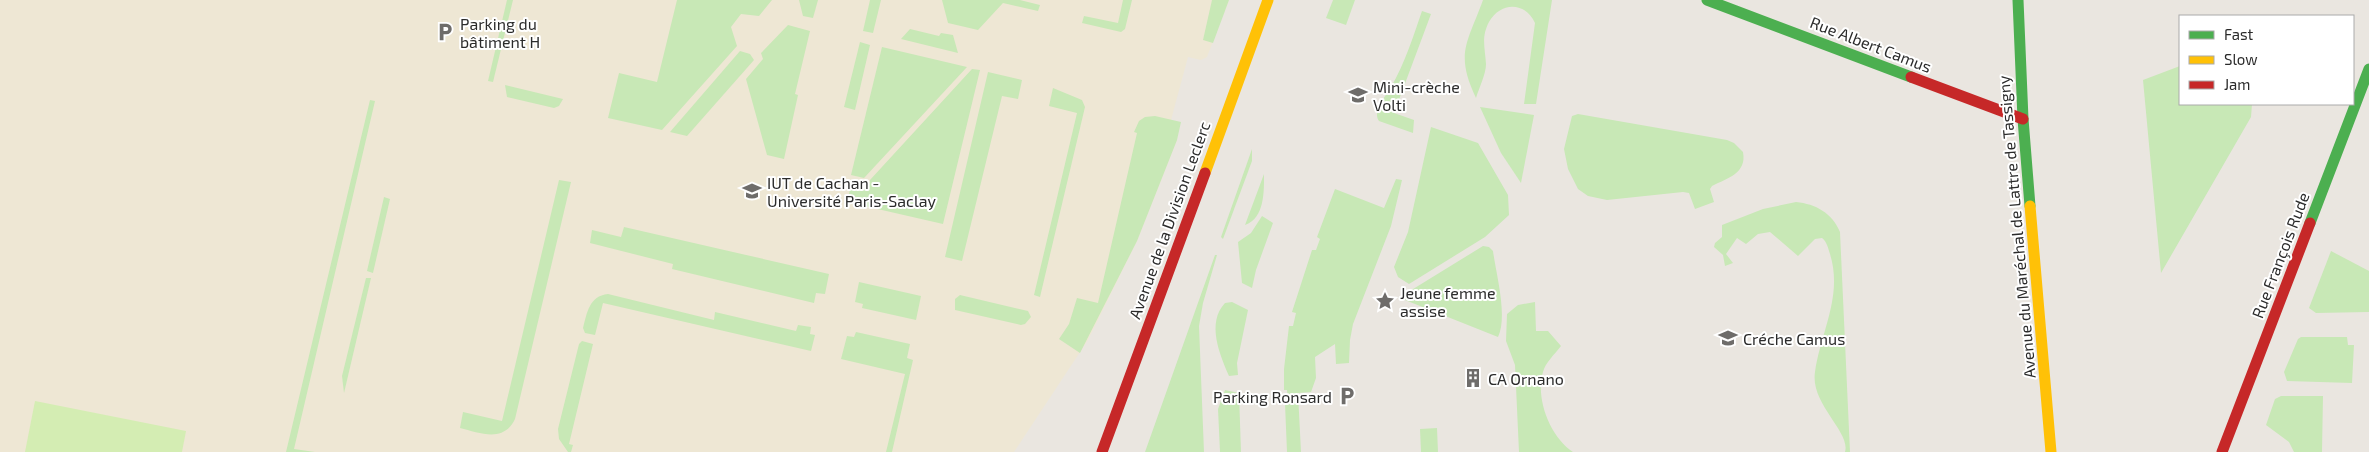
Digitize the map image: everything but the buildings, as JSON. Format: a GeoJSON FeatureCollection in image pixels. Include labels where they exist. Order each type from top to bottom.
{"type":"FeatureCollection","features":[{"type":"Feature","properties":{"kind":"street","name":"Rue Albert Camus"},"geometry":{"type":"LineString","coordinates":[[1707,0],[2023,118]]}},
{"type":"Feature","properties":{"kind":"street","name":"Avenue du Maréchal de Lattre de Tassigny"},"geometry":{"type":"LineString","coordinates":[[2018,0],[2023,118],[2051,452]]}},
{"type":"Feature","properties":{"kind":"street","name":"Avenue de la Division Leclerc"},"geometry":{"type":"LineString","coordinates":[[1102,452],[1268,2]]}},
{"type":"Feature","properties":{"kind":"street","name":"Rue François Rude"},"geometry":{"type":"LineString","coordinates":[[2222,452],[2369,69]]}},
{"type":"Feature","properties":{"kind":"shaded area","name":"IUT de Cachan - Université Paris-Saclay"},"geometry":{"type":"Polygon","coordinates":[[[0,0],[1229,0],[1207,57],[1201,60],[1188,57],[1171,120],[1177,140],[1137,241],[1088,340],[1014,452],[0,452],[0,0]]]}},
{"type":"Feature","properties":{"kind":"green space"},"geometry":{"type":"Polygon","coordinates":[[[507,0],[513,0],[493,82],[488,81],[507,0]]]}},
{"type":"Feature","properties":{"kind":"green space"},"geometry":{"type":"Polygon","coordinates":[[[677,0],[772,0],[759,16],[741,14],[731,27],[737,46],[662,130],[608,118],[619,73],[657,82],[677,0]]]}},
{"type":"Feature","properties":{"kind":"green space"},"geometry":{"type":"Polygon","coordinates":[[[799,0],[818,0],[813,18],[803,16],[799,0]]]}},
{"type":"Feature","properties":{"kind":"green space"},"geometry":{"type":"Polygon","coordinates":[[[870,0],[881,0],[873,33],[863,31],[870,0]]]}},
{"type":"Feature","properties":{"kind":"green space"},"geometry":{"type":"Polygon","coordinates":[[[942,0],[1020,0],[1040,5],[1038,11],[1003,3],[978,30],[948,23],[942,0]]]}},
{"type":"Feature","properties":{"kind":"green space"},"geometry":{"type":"Polygon","coordinates":[[[1123,0],[1132,0],[1125,29],[1121,32],[1082,23],[1084,16],[1118,23],[1123,0]]]}},
{"type":"Feature","properties":{"kind":"green space"},"geometry":{"type":"Polygon","coordinates":[[[1212,0],[1229,0],[1213,43],[1203,40],[1212,0]]]}},
{"type":"Feature","properties":{"kind":"green space"},"geometry":{"type":"Polygon","coordinates":[[[1333,0],[1355,0],[1346,25],[1326,18],[1333,0]]]}},
{"type":"Feature","properties":{"kind":"green space"},"geometry":{"type":"Polygon","coordinates":[[[1483,0],[1552,0],[1536,104],[1524,104],[1535,23],[1525,11],[1512,7],[1499,11],[1494,15],[1487,27],[1484,43],[1486,68],[1476,98],[1466,70],[1465,59],[1468,38],[1483,0]]]}},
{"type":"Feature","properties":{"kind":"green space"},"geometry":{"type":"Polygon","coordinates":[[[1422,11],[1431,14],[1394,113],[1414,120],[1413,133],[1379,121],[1377,113],[1380,104],[1400,69],[1422,11]]]}},
{"type":"Feature","properties":{"kind":"green space"},"geometry":{"type":"Polygon","coordinates":[[[788,25],[810,31],[795,94],[798,95],[784,159],[767,155],[746,79],[763,59],[761,53],[788,25]]]}},
{"type":"Feature","properties":{"kind":"green space"},"geometry":{"type":"Polygon","coordinates":[[[910,29],[939,36],[941,33],[953,35],[958,53],[901,39],[910,29]]]}},
{"type":"Feature","properties":{"kind":"green space"},"geometry":{"type":"Polygon","coordinates":[[[860,42],[870,45],[855,110],[844,107],[860,42]]]}},
{"type":"Feature","properties":{"kind":"green space"},"geometry":{"type":"Polygon","coordinates":[[[882,47],[967,67],[864,178],[851,175],[882,47]]]}},
{"type":"Feature","properties":{"kind":"green space"},"geometry":{"type":"Polygon","coordinates":[[[740,51],[750,54],[754,60],[687,136],[670,132],[740,51]]]}},
{"type":"Feature","properties":{"kind":"green space"},"geometry":{"type":"Polygon","coordinates":[[[2179,66],[2179,105],[2252,105],[2251,117],[2161,273],[2143,80],[2179,66]]]}},
{"type":"Feature","properties":{"kind":"green space"},"geometry":{"type":"Polygon","coordinates":[[[972,69],[980,70],[943,224],[847,202],[851,185],[868,189],[870,180],[972,69]]]}},
{"type":"Feature","properties":{"kind":"green space"},"geometry":{"type":"Polygon","coordinates":[[[988,72],[1022,80],[1018,99],[1002,96],[962,261],[945,257],[988,72]]]}},
{"type":"Feature","properties":{"kind":"green space"},"geometry":{"type":"Polygon","coordinates":[[[505,85],[563,99],[559,106],[554,108],[507,97],[505,85]]]}},
{"type":"Feature","properties":{"kind":"green space"},"geometry":{"type":"Polygon","coordinates":[[[1053,88],[1082,100],[1085,107],[1040,297],[1034,295],[1077,113],[1049,106],[1053,88]]]}},
{"type":"Feature","properties":{"kind":"green space"},"geometry":{"type":"Polygon","coordinates":[[[370,100],[375,101],[294,449],[315,452],[286,452],[370,100]]]}},
{"type":"Feature","properties":{"kind":"green space"},"geometry":{"type":"Polygon","coordinates":[[[1480,107],[1534,115],[1521,183],[1501,153],[1480,107]]]}},
{"type":"Feature","properties":{"kind":"green space"},"geometry":{"type":"Polygon","coordinates":[[[1578,114],[1727,140],[1734,143],[1743,152],[1742,165],[1735,174],[1712,186],[1710,189],[1714,202],[1695,209],[1689,193],[1683,192],[1607,200],[1588,196],[1578,189],[1568,169],[1564,149],[1572,116],[1578,114]]]}},
{"type":"Feature","properties":{"kind":"green space"},"geometry":{"type":"Polygon","coordinates":[[[1155,116],[1181,122],[1177,140],[1137,241],[1080,353],[1059,339],[1069,324],[1077,298],[1098,303],[1137,133],[1134,132],[1139,121],[1145,117],[1155,116]]]}},
{"type":"Feature","properties":{"kind":"green space"},"geometry":{"type":"Polygon","coordinates":[[[1431,127],[1478,143],[1508,195],[1509,215],[1485,237],[1409,284],[1398,277],[1394,267],[1408,232],[1431,127]]]}},
{"type":"Feature","properties":{"kind":"green space"},"geometry":{"type":"Polygon","coordinates":[[[1252,149],[1252,161],[1223,239],[1221,237],[1252,149]]]}},
{"type":"Feature","properties":{"kind":"green space"},"geometry":{"type":"Polygon","coordinates":[[[1264,174],[1260,210],[1252,221],[1245,225],[1264,174]]]}},
{"type":"Feature","properties":{"kind":"green space"},"geometry":{"type":"Polygon","coordinates":[[[1396,179],[1402,180],[1391,226],[1353,324],[1349,363],[1336,364],[1335,344],[1315,357],[1316,378],[1311,392],[1298,393],[1301,452],[1287,452],[1285,404],[1288,403],[1287,390],[1284,390],[1284,369],[1289,326],[1293,326],[1296,313],[1292,312],[1312,250],[1316,250],[1320,239],[1317,237],[1335,189],[1384,208],[1396,179]]]}},
{"type":"Feature","properties":{"kind":"green space"},"geometry":{"type":"Polygon","coordinates":[[[559,180],[571,182],[515,419],[505,431],[498,434],[483,434],[460,428],[463,412],[502,421],[559,180]]]}},
{"type":"Feature","properties":{"kind":"green space"},"geometry":{"type":"Polygon","coordinates":[[[384,197],[390,199],[373,273],[367,271],[384,197]]]}},
{"type":"Feature","properties":{"kind":"green space"},"geometry":{"type":"Polygon","coordinates":[[[1796,202],[1817,207],[1833,220],[1840,232],[1850,452],[1845,452],[1842,436],[1818,395],[1815,384],[1818,357],[1833,299],[1833,269],[1825,241],[1822,238],[1815,239],[1798,256],[1770,232],[1758,234],[1746,244],[1737,238],[1726,254],[1733,263],[1725,266],[1723,255],[1714,247],[1715,243],[1722,237],[1722,225],[1763,209],[1796,202]]]}},
{"type":"Feature","properties":{"kind":"green space"},"geometry":{"type":"Polygon","coordinates":[[[1262,216],[1273,223],[1256,270],[1252,288],[1242,283],[1238,242],[1251,233],[1262,216]]]}},
{"type":"Feature","properties":{"kind":"green space"},"geometry":{"type":"Polygon","coordinates":[[[624,227],[829,274],[825,294],[816,293],[814,303],[672,269],[673,264],[590,243],[592,230],[621,237],[624,227]]]}},
{"type":"Feature","properties":{"kind":"green space"},"geometry":{"type":"Polygon","coordinates":[[[1483,246],[1489,247],[1493,251],[1499,283],[1502,318],[1498,337],[1405,300],[1405,294],[1483,246]]]}},
{"type":"Feature","properties":{"kind":"green space"},"geometry":{"type":"Polygon","coordinates":[[[2331,251],[2369,271],[2369,312],[2316,313],[2309,308],[2331,251]]]}},
{"type":"Feature","properties":{"kind":"green space"},"geometry":{"type":"Polygon","coordinates":[[[1215,255],[1217,255],[1203,303],[1199,326],[1204,452],[1145,452],[1215,255]]]}},
{"type":"Feature","properties":{"kind":"green space"},"geometry":{"type":"Polygon","coordinates":[[[366,278],[371,278],[344,393],[342,376],[366,278]]]}},
{"type":"Feature","properties":{"kind":"green space"},"geometry":{"type":"Polygon","coordinates":[[[859,282],[921,296],[916,320],[862,308],[863,304],[855,302],[859,282]]]}},
{"type":"Feature","properties":{"kind":"green space"},"geometry":{"type":"Polygon","coordinates":[[[608,294],[714,320],[715,312],[796,331],[798,325],[811,327],[810,334],[815,335],[811,351],[603,303],[595,335],[585,333],[583,328],[590,306],[597,298],[608,294]]]}},
{"type":"Feature","properties":{"kind":"green space"},"geometry":{"type":"Polygon","coordinates":[[[960,295],[1028,311],[1031,317],[1025,324],[1021,325],[955,310],[955,299],[960,295]]]}},
{"type":"Feature","properties":{"kind":"green space"},"geometry":{"type":"Polygon","coordinates":[[[1232,302],[1248,310],[1237,363],[1238,375],[1229,376],[1216,339],[1216,320],[1219,311],[1225,303],[1232,302]]]}},
{"type":"Feature","properties":{"kind":"green space"},"geometry":{"type":"Polygon","coordinates":[[[1535,302],[1536,331],[1548,331],[1561,346],[1548,362],[1543,372],[1541,393],[1543,405],[1546,416],[1557,437],[1573,452],[1519,452],[1515,365],[1506,341],[1507,314],[1518,305],[1535,302]]]}},
{"type":"Feature","properties":{"kind":"green space"},"geometry":{"type":"Polygon","coordinates":[[[856,332],[910,344],[907,358],[913,360],[892,452],[886,452],[905,374],[841,359],[847,336],[854,337],[856,332]]]}},
{"type":"Feature","properties":{"kind":"green space"},"geometry":{"type":"Polygon","coordinates":[[[2301,337],[2347,337],[2348,345],[2354,345],[2352,383],[2287,381],[2284,372],[2298,339],[2301,337]]]}},
{"type":"Feature","properties":{"kind":"green space"},"geometry":{"type":"Polygon","coordinates":[[[582,341],[593,344],[569,444],[573,445],[571,452],[568,452],[559,439],[558,429],[579,344],[582,341]]]}},
{"type":"Feature","properties":{"kind":"green space"},"geometry":{"type":"Polygon","coordinates":[[[1225,390],[1239,393],[1241,452],[1220,452],[1218,409],[1225,390]]]}},
{"type":"Feature","properties":{"kind":"green space"},"geometry":{"type":"Polygon","coordinates":[[[2281,396],[2323,396],[2322,452],[2294,452],[2289,442],[2266,425],[2275,399],[2281,396]]]}},
{"type":"Feature","properties":{"kind":"green space"},"geometry":{"type":"Polygon","coordinates":[[[35,401],[186,431],[182,452],[25,452],[35,401]]]}},
{"type":"Feature","properties":{"kind":"green space"},"geometry":{"type":"Polygon","coordinates":[[[1437,428],[1438,452],[1421,452],[1420,429],[1437,428]]]}},
{"type":"Feature","properties":{"kind":"traffic: fast"},"geometry":{"type":"LineString","coordinates":[[1707,0],[1911,77]]}},
{"type":"Feature","properties":{"kind":"traffic: fast"},"geometry":{"type":"LineString","coordinates":[[2018,0],[2023,119],[2030,206]]}},
{"type":"Feature","properties":{"kind":"traffic: fast"},"geometry":{"type":"LineString","coordinates":[[2310,223],[2369,69]]}},
{"type":"Feature","properties":{"kind":"traffic: slow"},"geometry":{"type":"LineString","coordinates":[[1205,173],[1268,0]]}},
{"type":"Feature","properties":{"kind":"traffic: slow"},"geometry":{"type":"LineString","coordinates":[[2030,206],[2051,452]]}},
{"type":"Feature","properties":{"kind":"traffic: jam"},"geometry":{"type":"LineString","coordinates":[[1911,77],[2023,119]]}},
{"type":"Feature","properties":{"kind":"traffic: jam"},"geometry":{"type":"LineString","coordinates":[[1102,452],[1205,173]]}},
{"type":"Feature","properties":{"kind":"traffic: jam"},"geometry":{"type":"LineString","coordinates":[[2222,452],[2310,223]]}},
{"type":"Feature","properties":{"kind":"place","name":"Parking du bâtiment H"},"geometry":{"type":"Point","coordinates":[445,32]}},
{"type":"Feature","properties":{"kind":"place","name":"Mini-crèche Volti"},"geometry":{"type":"Point","coordinates":[1358,95]}},
{"type":"Feature","properties":{"kind":"place","name":"IUT de Cachan - Université Paris-Saclay"},"geometry":{"type":"Point","coordinates":[752,191]}},
{"type":"Feature","properties":{"kind":"place","name":"Jeune femme assise"},"geometry":{"type":"Point","coordinates":[1385,301]}},
{"type":"Feature","properties":{"kind":"place","name":"Créche Camus"},"geometry":{"type":"Point","coordinates":[1728,338]}},
{"type":"Feature","properties":{"kind":"place","name":"CA Ornano"},"geometry":{"type":"Point","coordinates":[1473,378]}},
{"type":"Feature","properties":{"kind":"place","name":"Parking Ronsard"},"geometry":{"type":"Point","coordinates":[1347,396]}}]}
